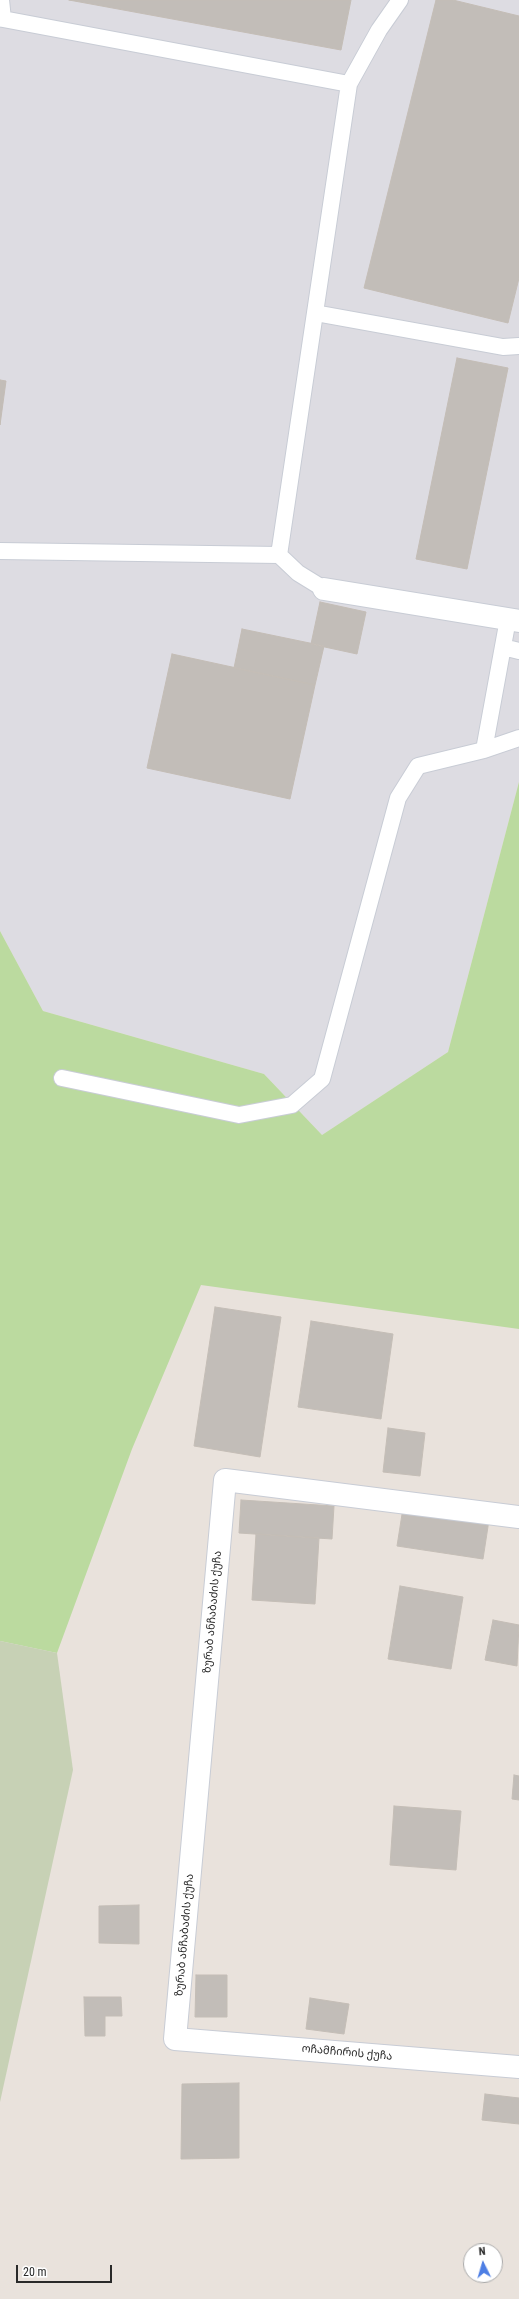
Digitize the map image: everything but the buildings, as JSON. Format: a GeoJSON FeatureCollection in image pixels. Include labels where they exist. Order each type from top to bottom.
{"type":"FeatureCollection","features":[{"type":"Feature","properties":{"kind":"street"},"geometry":{"type":"LineString","coordinates":[[324,589],[514,620]]}},
{"type":"Feature","properties":{"kind":"street","name":"ზურაბ ანჩაბაძის ქუჩა"},"geometry":{"type":"LineString","coordinates":[[175,2039],[225,1480],[519,1517]]}},
{"type":"Feature","properties":{"kind":"street","name":"ოჩამჩირის ქუჩა"},"geometry":{"type":"LineString","coordinates":[[175,2039],[519,2067]]}},
{"type":"Feature","properties":{"kind":"lane"},"geometry":{"type":"LineString","coordinates":[[1,0],[3,19],[349,84]]}},
{"type":"Feature","properties":{"kind":"lane"},"geometry":{"type":"LineString","coordinates":[[278,555],[349,84],[379,30],[400,0]]}},
{"type":"Feature","properties":{"kind":"lane"},"geometry":{"type":"LineString","coordinates":[[315,313],[503,348],[519,346]]}},
{"type":"Feature","properties":{"kind":"lane"},"geometry":{"type":"LineString","coordinates":[[0,551],[278,555],[298,573],[324,589]]}},
{"type":"Feature","properties":{"kind":"lane"},"geometry":{"type":"LineString","coordinates":[[484,750],[503,647],[514,620]]}},
{"type":"Feature","properties":{"kind":"lane"},"geometry":{"type":"LineString","coordinates":[[503,647],[519,650]]}},
{"type":"Feature","properties":{"kind":"lane"},"geometry":{"type":"LineString","coordinates":[[62,1078],[239,1115],[292,1105],[322,1079],[398,798],[418,766],[484,750],[519,738]]}},
{"type":"Feature","properties":{"kind":"shaded area"},"geometry":{"type":"Polygon","coordinates":[[[0,0],[519,0],[519,782],[448,1052],[322,1135],[264,1074],[43,1011],[0,931],[0,0]]]}},
{"type":"Feature","properties":{"kind":"green space"},"geometry":{"type":"Polygon","coordinates":[[[519,782],[519,1329],[201,1285],[132,1449],[57,1653],[0,1641],[0,931],[43,1011],[264,1074],[322,1135],[448,1052],[519,782]]]}},
{"type":"Feature","properties":{"kind":"green space"},"geometry":{"type":"Polygon","coordinates":[[[0,1641],[57,1653],[73,1770],[0,2102],[0,1641]]]}}]}
